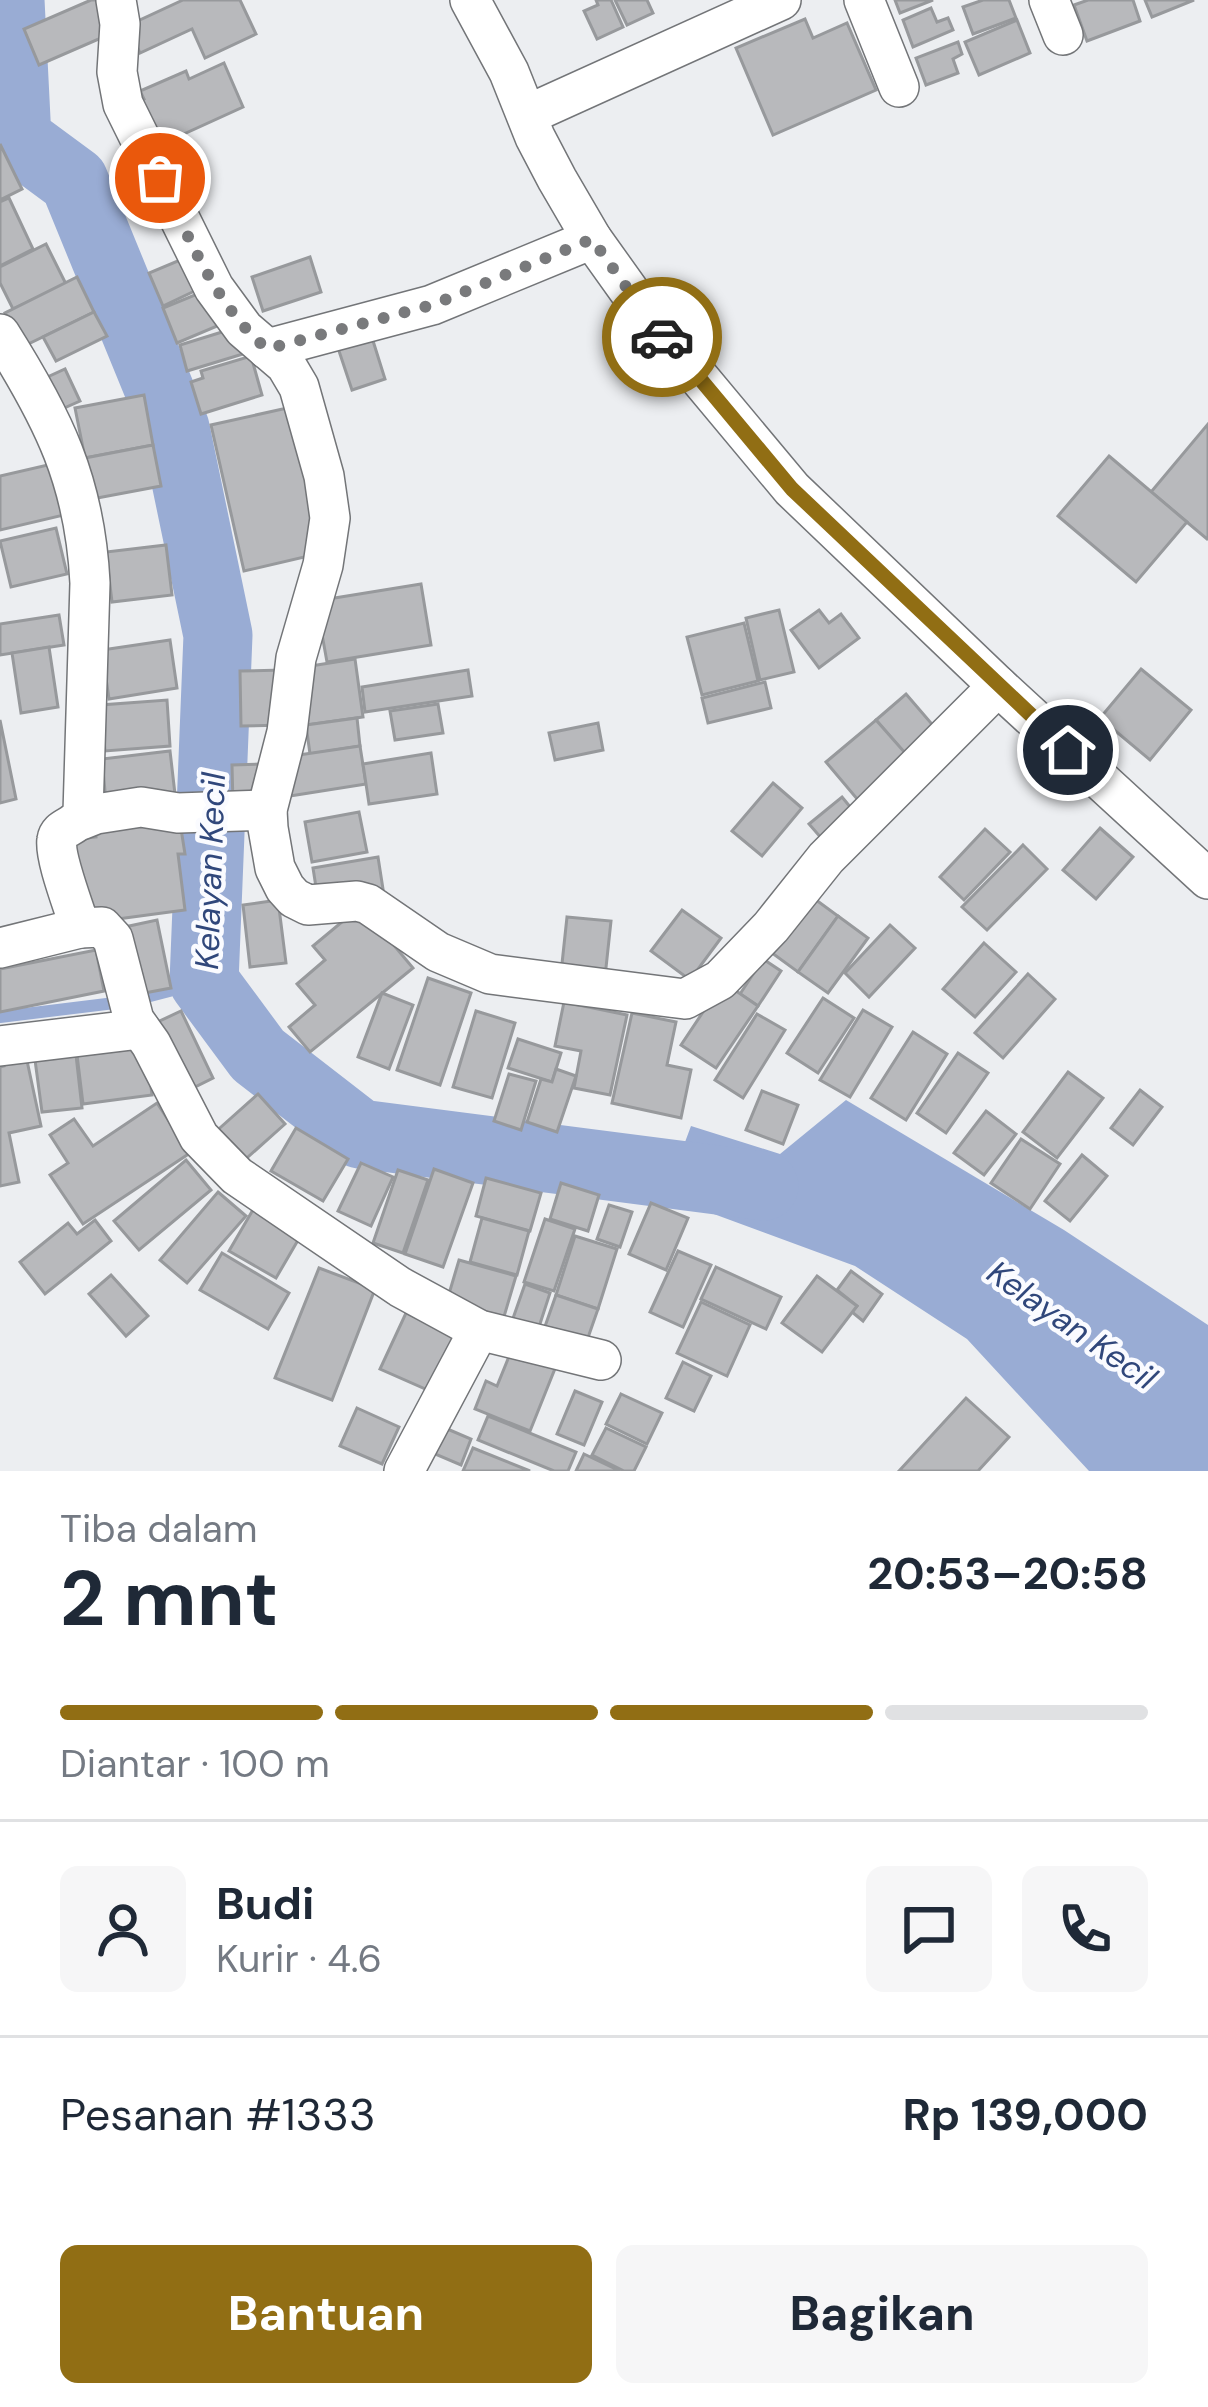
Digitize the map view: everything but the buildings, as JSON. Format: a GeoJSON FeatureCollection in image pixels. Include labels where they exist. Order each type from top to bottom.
{"type":"FeatureCollection","features":[{"type":"Feature","properties":{"kind":"street"},"geometry":{"type":"LineString","coordinates":[[116,0],[120,24],[116,72],[123,104],[214,288],[244,329],[286,365],[299,388],[323,476],[330,518],[323,565],[296,658],[287,732],[253,810],[275,868],[294,898],[308,905],[368,904],[438,952],[490,974],[685,999],[720,980],[771,927],[826,858],[998,686]]}},
{"type":"Feature","properties":{"kind":"street"},"geometry":{"type":"LineString","coordinates":[[470,0],[509,71],[557,179],[592,239],[667,344],[792,489],[1208,879]]}},
{"type":"Feature","properties":{"kind":"street"},"geometry":{"type":"LineString","coordinates":[[527,115],[781,0]]}},
{"type":"Feature","properties":{"kind":"street"},"geometry":{"type":"LineString","coordinates":[[864,0],[899,87]]}},
{"type":"Feature","properties":{"kind":"street"},"geometry":{"type":"LineString","coordinates":[[267,349],[432,305],[592,239]]}},
{"type":"Feature","properties":{"kind":"street"},"geometry":{"type":"LineString","coordinates":[[0,334],[57,432],[79,496],[89,550],[80,820]]}},
{"type":"Feature","properties":{"kind":"street"},"geometry":{"type":"LineString","coordinates":[[80,928],[59,856],[57,839],[62,830],[96,814],[141,807],[178,813],[253,810]]}},
{"type":"Feature","properties":{"kind":"street"},"geometry":{"type":"LineString","coordinates":[[0,948],[102,927],[112,939],[132,1011],[199,1137],[237,1176],[400,1287],[479,1330],[602,1360]]}},
{"type":"Feature","properties":{"kind":"street"},"geometry":{"type":"LineString","coordinates":[[0,1046],[132,1011]]}},
{"type":"Feature","properties":{"kind":"street"},"geometry":{"type":"LineString","coordinates":[[404,1471],[479,1330]]}},
{"type":"Feature","properties":{"kind":"water"},"geometry":{"type":"Polygon","coordinates":[[[846,1100],[1064,1230],[1208,1325],[1208,1471],[1089,1471],[967,1339],[855,1266],[665,1196],[691,1126],[780,1154],[846,1100]]]}},
{"type":"Feature","properties":{"kind":"waterway","name":"Kelayan Kecil"},"geometry":{"type":"LineString","coordinates":[[10,0],[17,139],[74,181],[175,428],[218,635],[204,982],[258,1055],[360,1134],[764,1186]]}},
{"type":"Feature","properties":{"kind":"waterway"},"geometry":{"type":"LineString","coordinates":[[0,1017],[131,1001],[204,982]]}},
{"type":"Feature","properties":{"kind":"way so far"},"geometry":{"type":"LineString","coordinates":[[160,178],[214,288],[244,329],[267,349],[432,305],[592,239],[662,337]]}},
{"type":"Feature","properties":{"kind":"route"},"geometry":{"type":"LineString","coordinates":[[662,337],[792,489],[1068,750]]}}]}
